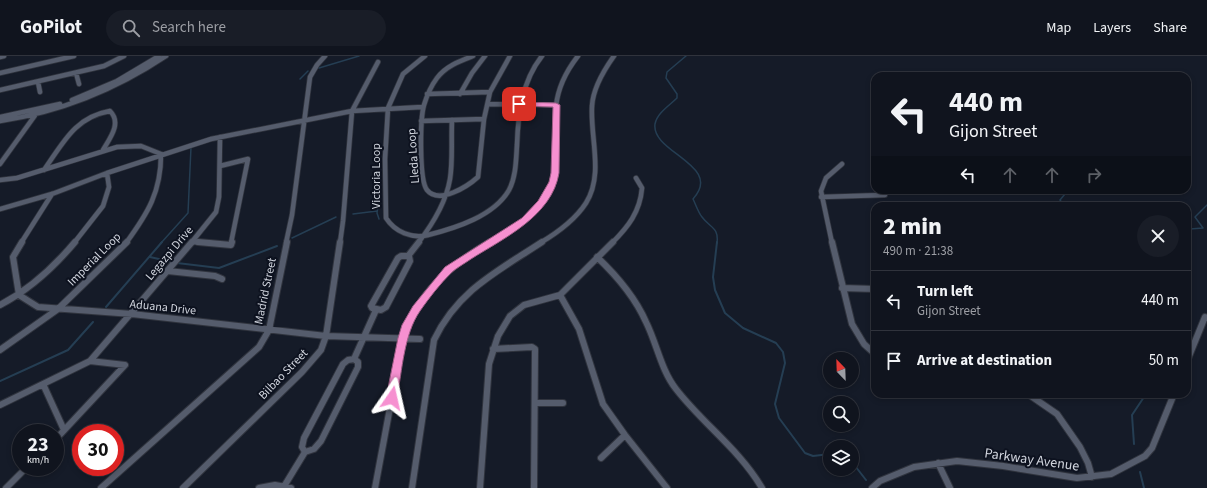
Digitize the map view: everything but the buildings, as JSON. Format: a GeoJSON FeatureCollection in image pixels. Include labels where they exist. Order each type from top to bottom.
{"type":"FeatureCollection","features":[{"type":"Feature","properties":{"kind":"street"},"geometry":{"type":"LineString","coordinates":[[0,57],[4,56]]}},
{"type":"Feature","properties":{"kind":"street"},"geometry":{"type":"LineString","coordinates":[[0,72],[74,56]]}},
{"type":"Feature","properties":{"kind":"street"},"geometry":{"type":"LineString","coordinates":[[0,90],[104,66],[124,56]]}},
{"type":"Feature","properties":{"kind":"street"},"geometry":{"type":"LineString","coordinates":[[0,117],[36,112],[76,99],[106,87],[132,74],[159,56]]}},
{"type":"Feature","properties":{"kind":"street"},"geometry":{"type":"LineString","coordinates":[[0,121],[66,106],[109,90],[143,72],[166,56]]}},
{"type":"Feature","properties":{"kind":"street","name":"Madrid Street"},"geometry":{"type":"LineString","coordinates":[[101,488],[259,347],[269,330],[292,215],[310,77],[317,64],[325,56]]}},
{"type":"Feature","properties":{"kind":"street","name":"Victoria Loop"},"geometry":{"type":"LineString","coordinates":[[425,56],[403,74],[388,108],[386,158],[386,218],[389,224],[403,232],[422,236],[467,222],[500,202],[509,190],[516,165],[519,104],[535,65],[542,56]]}},
{"type":"Feature","properties":{"kind":"street","name":"Lleda Loop"},"geometry":{"type":"LineString","coordinates":[[446,194],[438,195],[431,193],[424,186],[421,121],[422,107],[432,84],[440,72],[451,64],[473,56]]}},
{"type":"Feature","properties":{"kind":"street"},"geometry":{"type":"LineString","coordinates":[[460,94],[472,73],[485,56]]}},
{"type":"Feature","properties":{"kind":"street"},"geometry":{"type":"LineString","coordinates":[[446,194],[464,188],[478,177],[484,119],[490,92],[510,56]]}},
{"type":"Feature","properties":{"kind":"street"},"geometry":{"type":"LineString","coordinates":[[375,488],[403,338],[407,325],[416,308],[448,270],[458,262],[514,228],[525,220],[541,204],[554,182],[556,105],[564,81],[578,56]]}},
{"type":"Feature","properties":{"kind":"street"},"geometry":{"type":"LineString","coordinates":[[412,488],[434,340],[440,327],[460,300],[473,288],[489,276],[536,247],[574,217],[583,207],[592,190],[594,176],[593,96],[599,80],[614,56]]}},
{"type":"Feature","properties":{"kind":"street"},"geometry":{"type":"LineString","coordinates":[[352,111],[378,62]]}},
{"type":"Feature","properties":{"kind":"street"},"geometry":{"type":"LineString","coordinates":[[76,73],[79,84]]}},
{"type":"Feature","properties":{"kind":"street"},"geometry":{"type":"LineString","coordinates":[[38,82],[40,92]]}},
{"type":"Feature","properties":{"kind":"street"},"geometry":{"type":"LineString","coordinates":[[427,94],[490,92]]}},
{"type":"Feature","properties":{"kind":"street"},"geometry":{"type":"LineString","coordinates":[[488,104],[556,105]]}},
{"type":"Feature","properties":{"kind":"street"},"geometry":{"type":"LineString","coordinates":[[0,209],[52,194],[161,154],[220,137],[352,111],[422,107]]}},
{"type":"Feature","properties":{"kind":"street"},"geometry":{"type":"LineString","coordinates":[[44,170],[77,124],[95,114],[110,110],[114,114],[116,127],[103,150]]}},
{"type":"Feature","properties":{"kind":"street","name":"Bilbao Street"},"geometry":{"type":"LineString","coordinates":[[183,488],[302,372],[321,350],[326,336],[343,221],[352,111]]}},
{"type":"Feature","properties":{"kind":"street"},"geometry":{"type":"LineString","coordinates":[[0,164],[36,112]]}},
{"type":"Feature","properties":{"kind":"street"},"geometry":{"type":"LineString","coordinates":[[421,121],[484,119]]}},
{"type":"Feature","properties":{"kind":"street"},"geometry":{"type":"LineString","coordinates":[[408,256],[445,202],[451,169],[452,120]]}},
{"type":"Feature","properties":{"kind":"street","name":"Legazpi Drive"},"geometry":{"type":"LineString","coordinates":[[0,405],[90,361],[193,242],[216,212],[220,197],[220,137]]}},
{"type":"Feature","properties":{"kind":"street"},"geometry":{"type":"LineString","coordinates":[[0,180],[17,178],[103,150],[117,147],[141,146],[161,154]]}},
{"type":"Feature","properties":{"kind":"street","name":"Imperial Loop"},"geometry":{"type":"LineString","coordinates":[[0,350],[58,309],[124,246],[145,217],[156,192],[160,171],[161,154]]}},
{"type":"Feature","properties":{"kind":"street"},"geometry":{"type":"LineString","coordinates":[[193,242],[231,245],[248,159],[220,166]]}},
{"type":"Feature","properties":{"kind":"street"},"geometry":{"type":"LineString","coordinates":[[842,164],[823,180],[821,185],[821,197],[852,324],[864,344],[871,350]]}},
{"type":"Feature","properties":{"kind":"street"},"geometry":{"type":"LineString","coordinates":[[0,306],[19,295],[59,261],[90,225],[103,206],[109,187],[107,173]]}},
{"type":"Feature","properties":{"kind":"street"},"geometry":{"type":"LineString","coordinates":[[480,488],[489,364],[498,336],[510,316],[524,305],[560,295],[623,232],[638,210],[642,200],[642,188],[636,178]]}},
{"type":"Feature","properties":{"kind":"street"},"geometry":{"type":"LineString","coordinates":[[19,295],[13,257],[52,194]]}},
{"type":"Feature","properties":{"kind":"street"},"geometry":{"type":"LineString","coordinates":[[821,197],[885,195]]}},
{"type":"Feature","properties":{"kind":"street"},"geometry":{"type":"LineString","coordinates":[[401,256],[408,256],[410,257],[410,261],[386,307],[381,310],[372,308],[371,306],[398,258],[401,256]]}},
{"type":"Feature","properties":{"kind":"street"},"geometry":{"type":"LineString","coordinates":[[597,257],[620,279],[631,294],[646,322],[660,360],[676,388],[751,471],[762,488]]}},
{"type":"Feature","properties":{"kind":"street"},"geometry":{"type":"LineString","coordinates":[[168,271],[215,276],[222,279]]}},
{"type":"Feature","properties":{"kind":"street"},"geometry":{"type":"LineString","coordinates":[[842,288],[871,289]]}},
{"type":"Feature","properties":{"kind":"street","name":"Aduana Drive"},"geometry":{"type":"LineString","coordinates":[[19,295],[38,308],[132,314],[326,336],[420,339]]}},
{"type":"Feature","properties":{"kind":"street"},"geometry":{"type":"LineString","coordinates":[[560,295],[579,329],[603,404],[625,435],[667,488]]}},
{"type":"Feature","properties":{"kind":"street"},"geometry":{"type":"LineString","coordinates":[[354,359],[376,310]]}},
{"type":"Feature","properties":{"kind":"street"},"geometry":{"type":"LineString","coordinates":[[1191,352],[1206,317]]}},
{"type":"Feature","properties":{"kind":"street"},"geometry":{"type":"LineString","coordinates":[[493,349],[532,347],[535,349],[534,488]]}},
{"type":"Feature","properties":{"kind":"street"},"geometry":{"type":"LineString","coordinates":[[259,488],[266,486],[287,487],[305,452],[314,449],[321,441],[358,367],[358,362],[354,359]]}},
{"type":"Feature","properties":{"kind":"street"},"geometry":{"type":"LineString","coordinates":[[305,452],[302,447],[304,438],[343,364],[348,360],[354,359]]}},
{"type":"Feature","properties":{"kind":"street"},"geometry":{"type":"LineString","coordinates":[[64,430],[125,365],[90,361]]}},
{"type":"Feature","properties":{"kind":"street"},"geometry":{"type":"LineString","coordinates":[[44,384],[61,424]]}},
{"type":"Feature","properties":{"kind":"street"},"geometry":{"type":"LineString","coordinates":[[1034,398],[1057,414],[1080,447],[1088,463],[1092,477]]}},
{"type":"Feature","properties":{"kind":"street","name":"Parkway Avenue"},"geometry":{"type":"LineString","coordinates":[[872,488],[880,481],[914,468],[938,463],[965,462],[1002,466],[1077,478],[1111,474],[1145,456],[1155,443],[1172,398]]}},
{"type":"Feature","properties":{"kind":"street"},"geometry":{"type":"LineString","coordinates":[[535,403],[564,404]]}},
{"type":"Feature","properties":{"kind":"street"},"geometry":{"type":"LineString","coordinates":[[600,458],[625,435]]}},
{"type":"Feature","properties":{"kind":"street"},"geometry":{"type":"LineString","coordinates":[[938,463],[950,488]]}},
{"type":"Feature","properties":{"kind":"street"},"geometry":{"type":"LineString","coordinates":[[6,488],[18,476]]}},
{"type":"Feature","properties":{"kind":"waterway"},"geometry":{"type":"LineString","coordinates":[[319,68],[359,56]]}},
{"type":"Feature","properties":{"kind":"waterway"},"geometry":{"type":"LineString","coordinates":[[686,56],[667,72],[666,78],[677,94],[677,98],[658,116],[655,124],[657,134],[664,143],[694,168],[700,177],[700,187],[693,199],[698,211],[717,234],[717,242]]}},
{"type":"Feature","properties":{"kind":"waterway"},"geometry":{"type":"LineString","coordinates":[[300,79],[308,71]]}},
{"type":"Feature","properties":{"kind":"waterway"},"geometry":{"type":"LineString","coordinates":[[161,243],[188,213],[191,147]]}},
{"type":"Feature","properties":{"kind":"waterway"},"geometry":{"type":"LineString","coordinates":[[1061,202],[1060,200],[1065,194]]}},
{"type":"Feature","properties":{"kind":"waterway"},"geometry":{"type":"LineString","coordinates":[[379,199],[377,213],[379,219]]}},
{"type":"Feature","properties":{"kind":"waterway"},"geometry":{"type":"LineString","coordinates":[[1191,229],[1203,228],[1195,217],[1207,205]]}},
{"type":"Feature","properties":{"kind":"waterway"},"geometry":{"type":"LineString","coordinates":[[353,214],[377,211]]}},
{"type":"Feature","properties":{"kind":"waterway"},"geometry":{"type":"LineString","coordinates":[[292,238],[336,217]]}},
{"type":"Feature","properties":{"kind":"waterway"},"geometry":{"type":"LineString","coordinates":[[106,307],[162,242]]}},
{"type":"Feature","properties":{"kind":"waterway"},"geometry":{"type":"LineString","coordinates":[[717,242],[713,277],[715,290],[725,313],[743,328],[776,343],[783,352],[785,363],[775,404],[779,418],[805,453],[813,456],[823,455]]}},
{"type":"Feature","properties":{"kind":"waterway"},"geometry":{"type":"LineString","coordinates":[[177,263],[219,268],[277,246]]}},
{"type":"Feature","properties":{"kind":"waterway"},"geometry":{"type":"LineString","coordinates":[[150,257],[172,262]]}},
{"type":"Feature","properties":{"kind":"waterway"},"geometry":{"type":"LineString","coordinates":[[0,381],[68,350],[93,322]]}},
{"type":"Feature","properties":{"kind":"waterway"},"geometry":{"type":"LineString","coordinates":[[1134,444],[1132,415],[1143,398]]}},
{"type":"Feature","properties":{"kind":"waterway"},"geometry":{"type":"LineString","coordinates":[[859,471],[866,480]]}},
{"type":"Feature","properties":{"kind":"waterway"},"geometry":{"type":"LineString","coordinates":[[1140,472],[1144,488]]}},
{"type":"Feature","properties":{"kind":"route"},"geometry":{"type":"LineString","coordinates":[[392,398],[403,338],[407,325],[416,308],[448,270],[458,262],[525,220],[541,204],[554,182],[556,105],[519,104]]}}]}
